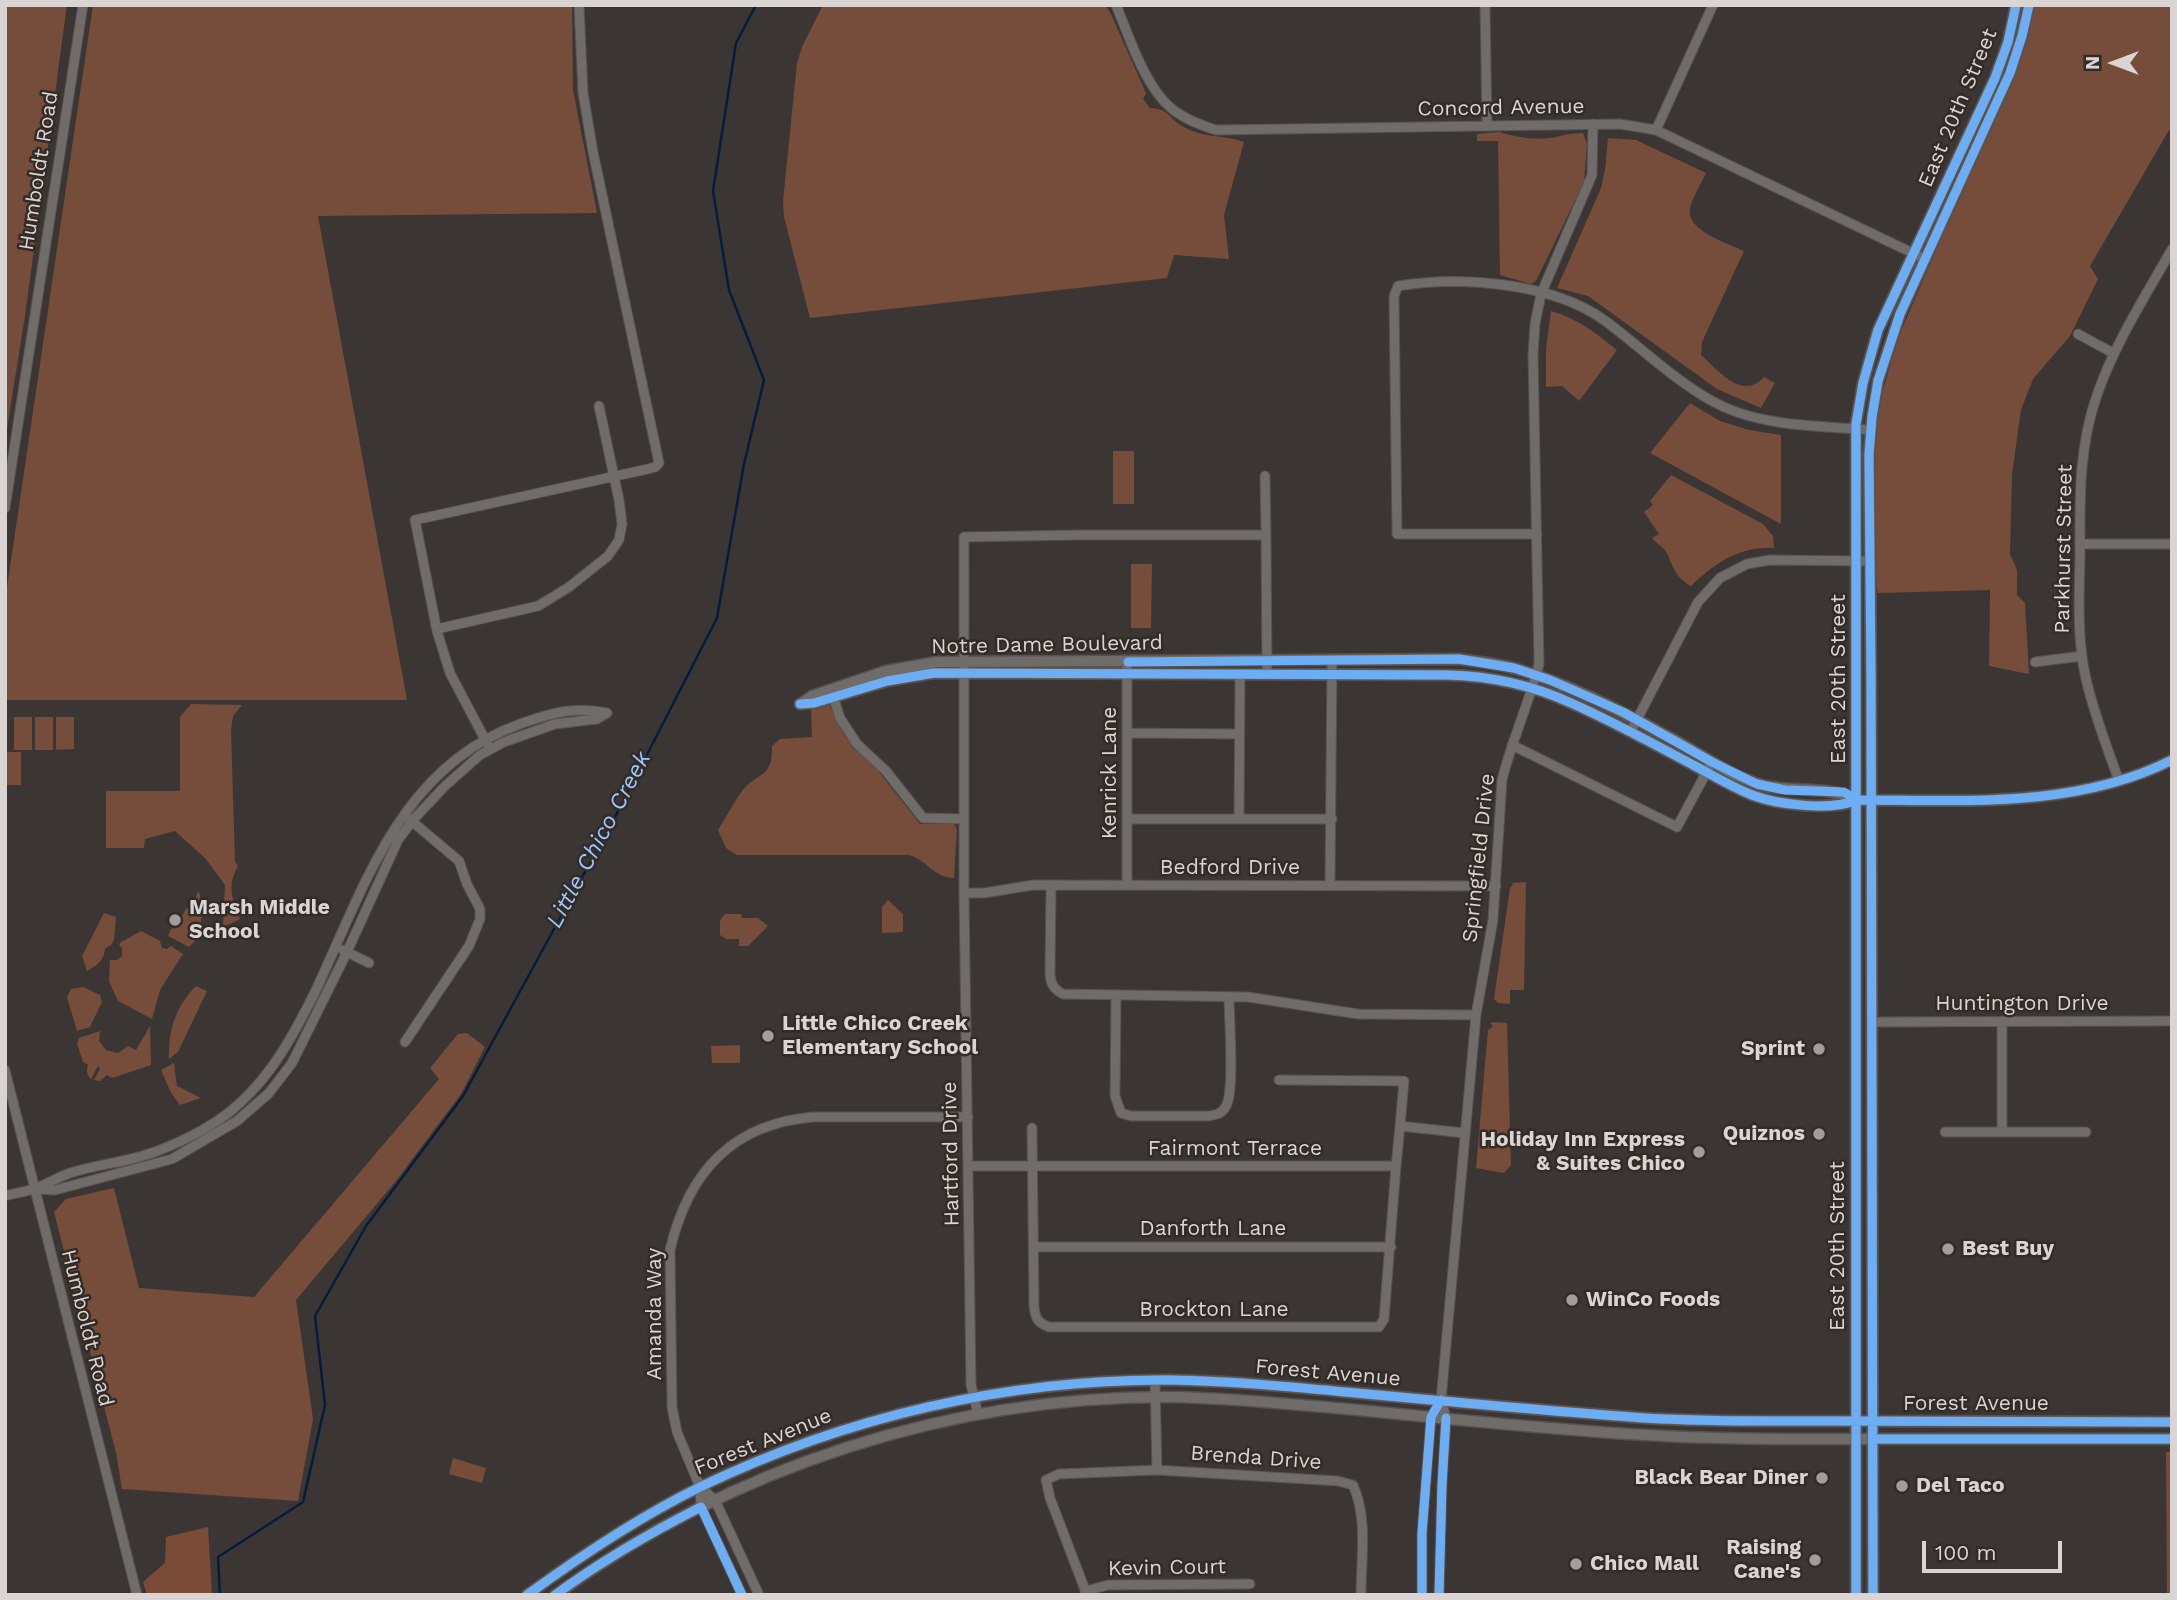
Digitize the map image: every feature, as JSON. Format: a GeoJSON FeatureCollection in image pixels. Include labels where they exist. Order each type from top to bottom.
{"type":"FeatureCollection","features":[{"type":"Feature","properties":{"kind":"street","name":"Humboldt Road"},"geometry":{"type":"LineString","coordinates":[[5,508],[83,5]]}},
{"type":"Feature","properties":{"kind":"street"},"geometry":{"type":"LineString","coordinates":[[490,749],[450,673],[437,629],[415,520],[614,477],[655,467],[659,463],[593,152],[583,93],[579,5]]}},
{"type":"Feature","properties":{"kind":"street","name":"Concord Avenue"},"geometry":{"type":"LineString","coordinates":[[1116,5],[1155,90],[1171,108],[1195,123],[1216,130],[1593,124],[1620,124],[1656,130],[1925,259]]}},
{"type":"Feature","properties":{"kind":"street"},"geometry":{"type":"LineString","coordinates":[[1485,5],[1487,126]]}},
{"type":"Feature","properties":{"kind":"street"},"geometry":{"type":"LineString","coordinates":[[1656,130],[1713,5]]}},
{"type":"Feature","properties":{"kind":"street","name":"East 20th Street"},"geometry":{"type":"LineString","coordinates":[[1856,1595],[1855,887],[1860,561],[1856,429],[1863,383],[1874,343],[1995,78],[2008,42],[2016,5]]}},
{"type":"Feature","properties":{"kind":"street","name":"East 20th Street"},"geometry":{"type":"LineString","coordinates":[[1873,1595],[1870,430],[1886,352],[1925,259],[2010,73],[2029,5]]}},
{"type":"Feature","properties":{"kind":"street","name":"Springfield Drive"},"geometry":{"type":"LineString","coordinates":[[1439,1595],[1441,1485],[1447,1418],[1441,1400],[1476,1015],[1493,920],[1502,780],[1533,688],[1540,645],[1533,339],[1541,293],[1590,181],[1594,162],[1593,124]]}},
{"type":"Feature","properties":{"kind":"street","name":"Parkhurst Street"},"geometry":{"type":"LineString","coordinates":[[2119,781],[2090,693],[2082,656],[2079,625],[2081,463],[2096,397],[2113,353],[2172,249]]}},
{"type":"Feature","properties":{"kind":"street"},"geometry":{"type":"LineString","coordinates":[[1537,534],[1397,534],[1394,296],[1398,286],[1418,283],[1493,284],[1541,293],[1593,313],[1703,396],[1734,411],[1774,421],[1870,430]]}},
{"type":"Feature","properties":{"kind":"street"},"geometry":{"type":"LineString","coordinates":[[2078,334],[2113,353]]}},
{"type":"Feature","properties":{"kind":"street"},"geometry":{"type":"LineString","coordinates":[[437,629],[538,606],[562,593],[608,556],[619,540],[622,524],[599,407]]}},
{"type":"Feature","properties":{"kind":"street"},"geometry":{"type":"LineString","coordinates":[[1265,476],[1267,674]]}},
{"type":"Feature","properties":{"kind":"street","name":"Hartford Drive"},"geometry":{"type":"LineString","coordinates":[[978,1414],[971,1385],[964,893],[964,537],[1266,535]]}},
{"type":"Feature","properties":{"kind":"street"},"geometry":{"type":"LineString","coordinates":[[2080,544],[2172,544]]}},
{"type":"Feature","properties":{"kind":"street"},"geometry":{"type":"LineString","coordinates":[[1630,731],[1698,602],[1720,578],[1747,564],[1770,560],[1860,561]]}},
{"type":"Feature","properties":{"kind":"street","name":"East 20th Street"},"geometry":{"type":"LineString","coordinates":[[1860,561],[1864,598],[1870,608]]}},
{"type":"Feature","properties":{"kind":"street"},"geometry":{"type":"LineString","coordinates":[[2035,662],[2082,656]]}},
{"type":"Feature","properties":{"kind":"street","name":"Notre Dame Boulevard"},"geometry":{"type":"LineString","coordinates":[[832,694],[964,668],[1128,662],[1459,659],[1514,668],[1536,675],[1636,720],[1754,796],[1781,803],[1844,805],[1857,800],[2039,798],[2119,781],[2172,760]]}},
{"type":"Feature","properties":{"kind":"street"},"geometry":{"type":"LineString","coordinates":[[1331,885],[1332,660]]}},
{"type":"Feature","properties":{"kind":"street","name":"Kenrick Lane"},"geometry":{"type":"LineString","coordinates":[[1126,885],[1128,662]]}},
{"type":"Feature","properties":{"kind":"street","name":"Notre Dame Boulevard"},"geometry":{"type":"LineString","coordinates":[[964,668],[1128,674],[1332,674],[1492,678],[1533,688],[1570,703],[1709,767]]}},
{"type":"Feature","properties":{"kind":"street"},"geometry":{"type":"LineString","coordinates":[[1239,819],[1240,674]]}},
{"type":"Feature","properties":{"kind":"street"},"geometry":{"type":"LineString","coordinates":[[832,694],[840,718],[856,744],[886,771],[923,818],[964,819]]}},
{"type":"Feature","properties":{"kind":"street"},"geometry":{"type":"LineString","coordinates":[[5,1196],[34,1189],[68,1174],[150,1153],[189,1137],[239,1105],[265,1077],[288,1045],[337,947],[377,856],[423,789],[446,766],[505,729],[560,711],[587,709],[607,713],[597,719],[555,724],[490,749],[444,786],[412,821],[398,839],[347,952],[292,1063],[269,1093],[237,1121],[172,1159],[55,1190],[34,1189]]}},
{"type":"Feature","properties":{"kind":"street"},"geometry":{"type":"LineString","coordinates":[[1127,733],[1240,734]]}},
{"type":"Feature","properties":{"kind":"street"},"geometry":{"type":"LineString","coordinates":[[1513,744],[1677,827],[1709,767]]}},
{"type":"Feature","properties":{"kind":"street"},"geometry":{"type":"LineString","coordinates":[[404,814],[459,861],[480,909],[480,919],[469,946],[405,1042]]}},
{"type":"Feature","properties":{"kind":"street"},"geometry":{"type":"LineString","coordinates":[[1127,819],[1332,819]]}},
{"type":"Feature","properties":{"kind":"street"},"geometry":{"type":"LineString","coordinates":[[1051,885],[1051,983],[1055,990],[1063,994],[1248,997],[1358,1014],[1476,1015]]}},
{"type":"Feature","properties":{"kind":"street","name":"Bedford Drive"},"geometry":{"type":"LineString","coordinates":[[964,893],[1051,885],[1496,886]]}},
{"type":"Feature","properties":{"kind":"street"},"geometry":{"type":"LineString","coordinates":[[337,947],[369,963]]}},
{"type":"Feature","properties":{"kind":"street"},"geometry":{"type":"LineString","coordinates":[[1116,996],[1115,1096],[1121,1113],[1131,1116],[1208,1116],[1218,1115],[1225,1109],[1230,1090],[1229,997]]}},
{"type":"Feature","properties":{"kind":"street"},"geometry":{"type":"LineString","coordinates":[[2002,1021],[2002,1132]]}},
{"type":"Feature","properties":{"kind":"street","name":"Huntington Drive"},"geometry":{"type":"LineString","coordinates":[[1872,1022],[2172,1021]]}},
{"type":"Feature","properties":{"kind":"street","name":"Humboldt Road"},"geometry":{"type":"LineString","coordinates":[[5,1070],[137,1595]]}},
{"type":"Feature","properties":{"kind":"street"},"geometry":{"type":"LineString","coordinates":[[1279,1080],[1404,1081],[1391,1247]]}},
{"type":"Feature","properties":{"kind":"street","name":"Amanda Way"},"geometry":{"type":"LineString","coordinates":[[700,1487],[677,1432],[672,1407],[669,1300],[670,1250],[677,1222],[694,1186],[708,1167],[737,1140],[788,1119],[968,1116]]}},
{"type":"Feature","properties":{"kind":"street"},"geometry":{"type":"LineString","coordinates":[[1400,1126],[1464,1133]]}},
{"type":"Feature","properties":{"kind":"street"},"geometry":{"type":"LineString","coordinates":[[1032,1128],[1035,1247]]}},
{"type":"Feature","properties":{"kind":"street"},"geometry":{"type":"LineString","coordinates":[[1945,1132],[2086,1132]]}},
{"type":"Feature","properties":{"kind":"street","name":"Fairmont Terrace"},"geometry":{"type":"LineString","coordinates":[[969,1166],[1396,1166]]}},
{"type":"Feature","properties":{"kind":"street","name":"Danforth Lane"},"geometry":{"type":"LineString","coordinates":[[1035,1247],[1391,1247]]}},
{"type":"Feature","properties":{"kind":"street","name":"Brockton Lane"},"geometry":{"type":"LineString","coordinates":[[1035,1247],[1035,1317],[1041,1324],[1049,1327],[1379,1327],[1384,1319],[1391,1247]]}},
{"type":"Feature","properties":{"kind":"street"},"geometry":{"type":"LineString","coordinates":[[1155,1380],[1157,1470]]}},
{"type":"Feature","properties":{"kind":"street","name":"Forest Avenue"},"geometry":{"type":"LineString","coordinates":[[527,1595],[609,1538],[700,1487],[783,1452],[839,1432],[974,1398],[1065,1385],[1155,1380],[1243,1383],[1652,1418],[1856,1422],[2172,1422]]}},
{"type":"Feature","properties":{"kind":"street","name":"Forest Avenue"},"geometry":{"type":"LineString","coordinates":[[555,1595],[589,1570],[651,1533],[784,1469],[891,1434],[978,1414],[1058,1403],[1156,1397],[1239,1400],[1661,1436],[2172,1439]]}},
{"type":"Feature","properties":{"kind":"street","name":"Springfield Drive"},"geometry":{"type":"LineString","coordinates":[[1422,1595],[1423,1521],[1431,1417],[1441,1400]]}},
{"type":"Feature","properties":{"kind":"street","name":"Brenda Drive"},"geometry":{"type":"LineString","coordinates":[[1086,1593],[1050,1498],[1046,1480],[1059,1475],[1157,1470],[1312,1479],[1353,1485],[1359,1498],[1362,1516],[1361,1595]]}},
{"type":"Feature","properties":{"kind":"street"},"geometry":{"type":"LineString","coordinates":[[700,1487],[715,1500],[759,1595]]}},
{"type":"Feature","properties":{"kind":"street"},"geometry":{"type":"LineString","coordinates":[[700,1487],[701,1507],[742,1595]]}},
{"type":"Feature","properties":{"kind":"street","name":"Kevin Court"},"geometry":{"type":"LineString","coordinates":[[1086,1593],[1108,1585],[1251,1584]]}},
{"type":"Feature","properties":{"kind":"shaded area"},"geometry":{"type":"Polygon","coordinates":[[[5,5],[67,5],[25,316],[5,441],[5,5]]]}},
{"type":"Feature","properties":{"kind":"shaded area"},"geometry":{"type":"Polygon","coordinates":[[[93,5],[572,5],[573,90],[597,213],[318,216],[407,700],[5,700],[5,601],[93,5]]]}},
{"type":"Feature","properties":{"kind":"shaded area"},"geometry":{"type":"Polygon","coordinates":[[[823,5],[1105,5],[1146,93],[1143,99],[1150,108],[1166,112],[1191,131],[1244,142],[1224,215],[1229,259],[1174,255],[1167,278],[810,318],[784,217],[783,201],[797,63],[823,5]]]}},
{"type":"Feature","properties":{"kind":"shaded area"},"geometry":{"type":"Polygon","coordinates":[[[2033,5],[2172,5],[2172,125],[2090,266],[2098,279],[2070,336],[2033,379],[2021,410],[2012,474],[2010,554],[2017,570],[2017,595],[2025,603],[2029,674],[1989,666],[1990,590],[1878,593],[1874,573],[1875,440],[1880,401],[1898,338],[2025,44],[2033,5]]]}},
{"type":"Feature","properties":{"kind":"shaded area"},"geometry":{"type":"Polygon","coordinates":[[[1499,132],[1537,139],[1583,133],[1587,144],[1584,182],[1536,281],[1531,284],[1500,275],[1498,141],[1477,141],[1477,134],[1499,132]]]}},
{"type":"Feature","properties":{"kind":"shaded area"},"geometry":{"type":"Polygon","coordinates":[[[1608,138],[1636,140],[1706,173],[1690,209],[1694,224],[1709,235],[1744,251],[1702,342],[1701,355],[1739,385],[1756,384],[1764,377],[1775,383],[1761,408],[1717,389],[1588,296],[1557,288],[1601,188],[1608,138]]]}},
{"type":"Feature","properties":{"kind":"shaded area"},"geometry":{"type":"Polygon","coordinates":[[[1551,311],[1578,322],[1617,350],[1579,401],[1562,386],[1546,387],[1546,349],[1551,311]]]}},
{"type":"Feature","properties":{"kind":"shaded area"},"geometry":{"type":"Polygon","coordinates":[[[1690,403],[1720,421],[1749,430],[1781,435],[1781,524],[1650,453],[1690,403]]]}},
{"type":"Feature","properties":{"kind":"shaded area"},"geometry":{"type":"Polygon","coordinates":[[[1113,451],[1134,451],[1134,504],[1113,504],[1113,451]]]}},
{"type":"Feature","properties":{"kind":"shaded area"},"geometry":{"type":"Polygon","coordinates":[[[1671,475],[1763,524],[1773,536],[1774,548],[1738,553],[1709,570],[1691,586],[1686,583],[1676,573],[1666,552],[1652,538],[1659,534],[1644,512],[1653,505],[1650,501],[1671,475]]]}},
{"type":"Feature","properties":{"kind":"shaded area"},"geometry":{"type":"Polygon","coordinates":[[[1131,564],[1152,564],[1151,628],[1131,628],[1131,564]]]}},
{"type":"Feature","properties":{"kind":"shaded area"},"geometry":{"type":"Polygon","coordinates":[[[191,704],[242,705],[233,716],[231,730],[235,862],[238,866],[232,887],[240,919],[223,927],[225,885],[205,858],[175,831],[145,839],[144,848],[106,848],[106,791],[180,791],[180,717],[191,704]]]}},
{"type":"Feature","properties":{"kind":"shaded area"},"geometry":{"type":"Polygon","coordinates":[[[829,704],[853,747],[875,767],[920,824],[954,824],[957,829],[954,878],[941,875],[909,855],[737,855],[726,848],[718,830],[742,791],[767,770],[772,757],[772,746],[780,739],[812,737],[811,707],[829,704]]]}},
{"type":"Feature","properties":{"kind":"shaded area"},"geometry":{"type":"Polygon","coordinates":[[[14,717],[32,717],[32,750],[14,750],[14,717]]]}},
{"type":"Feature","properties":{"kind":"shaded area"},"geometry":{"type":"Polygon","coordinates":[[[35,717],[53,717],[53,750],[35,750],[35,717]]]}},
{"type":"Feature","properties":{"kind":"shaded area"},"geometry":{"type":"Polygon","coordinates":[[[56,717],[74,717],[74,749],[56,750],[56,717]]]}},
{"type":"Feature","properties":{"kind":"shaded area"},"geometry":{"type":"Polygon","coordinates":[[[5,752],[21,752],[21,785],[5,785],[5,752]]]}},
{"type":"Feature","properties":{"kind":"shaded area"},"geometry":{"type":"Polygon","coordinates":[[[1526,882],[1524,990],[1510,990],[1510,1004],[1498,1003],[1494,999],[1510,888],[1512,883],[1526,882]]]}},
{"type":"Feature","properties":{"kind":"shaded area"},"geometry":{"type":"Polygon","coordinates":[[[199,891],[202,913],[200,929],[189,947],[168,936],[199,891]]]}},
{"type":"Feature","properties":{"kind":"shaded area"},"geometry":{"type":"Polygon","coordinates":[[[888,900],[903,914],[903,932],[882,933],[882,907],[888,900]]]}},
{"type":"Feature","properties":{"kind":"shaded area"},"geometry":{"type":"Polygon","coordinates":[[[104,913],[116,917],[114,939],[105,949],[99,963],[87,971],[82,956],[104,913]]]}},
{"type":"Feature","properties":{"kind":"shaded area"},"geometry":{"type":"Polygon","coordinates":[[[725,914],[758,918],[768,926],[748,946],[739,946],[739,939],[726,939],[720,935],[720,920],[725,914]]]}},
{"type":"Feature","properties":{"kind":"shaded area"},"geometry":{"type":"Polygon","coordinates":[[[141,931],[160,941],[162,948],[171,946],[183,954],[160,990],[152,1019],[118,1001],[109,981],[110,960],[117,960],[122,956],[122,948],[119,945],[141,931]]]}},
{"type":"Feature","properties":{"kind":"shaded area"},"geometry":{"type":"Polygon","coordinates":[[[196,986],[207,991],[178,1052],[169,1059],[170,1038],[178,1010],[196,986]]]}},
{"type":"Feature","properties":{"kind":"shaded area"},"geometry":{"type":"Polygon","coordinates":[[[83,987],[100,995],[102,1002],[90,1027],[77,1031],[67,997],[71,989],[83,987]]]}},
{"type":"Feature","properties":{"kind":"shaded area"},"geometry":{"type":"Polygon","coordinates":[[[1490,1023],[1507,1023],[1511,1165],[1504,1173],[1476,1168],[1488,1030],[1493,1026],[1490,1023]]]}},
{"type":"Feature","properties":{"kind":"shaded area"},"geometry":{"type":"Polygon","coordinates":[[[150,1026],[151,1065],[112,1078],[107,1075],[100,1081],[94,1080],[100,1069],[98,1066],[91,1079],[87,1071],[88,1065],[83,1062],[77,1043],[79,1038],[100,1031],[99,1041],[106,1050],[118,1053],[128,1046],[136,1050],[150,1026]]]}},
{"type":"Feature","properties":{"kind":"shaded area"},"geometry":{"type":"Polygon","coordinates":[[[467,1033],[485,1047],[461,1094],[396,1181],[296,1300],[313,1419],[298,1501],[122,1489],[116,1453],[54,1212],[66,1199],[114,1188],[139,1288],[254,1297],[439,1079],[430,1068],[458,1034],[467,1033]]]}},
{"type":"Feature","properties":{"kind":"shaded area"},"geometry":{"type":"Polygon","coordinates":[[[740,1045],[740,1063],[712,1063],[711,1046],[740,1045]]]}},
{"type":"Feature","properties":{"kind":"shaded area"},"geometry":{"type":"Polygon","coordinates":[[[174,1063],[177,1086],[201,1098],[180,1105],[171,1093],[161,1070],[174,1063]]]}},
{"type":"Feature","properties":{"kind":"shaded area"},"geometry":{"type":"Polygon","coordinates":[[[2166,1452],[2172,1452],[2172,1595],[2167,1595],[2166,1452]]]}},
{"type":"Feature","properties":{"kind":"shaded area"},"geometry":{"type":"Polygon","coordinates":[[[453,1458],[486,1468],[482,1483],[449,1474],[453,1458]]]}},
{"type":"Feature","properties":{"kind":"shaded area"},"geometry":{"type":"Polygon","coordinates":[[[208,1527],[212,1595],[147,1595],[143,1582],[165,1563],[166,1537],[208,1527]]]}},
{"type":"Feature","properties":{"kind":"waterway","name":"Little Chico Creek"},"geometry":{"type":"LineString","coordinates":[[220,1595],[218,1557],[303,1502],[325,1405],[315,1316],[366,1226],[463,1096],[615,817],[717,618],[744,464],[764,380],[729,290],[713,191],[736,43],[756,5]]}},
{"type":"Feature","properties":{"kind":"cycle path"},"geometry":{"type":"LineString","coordinates":[[1856,1595],[1856,424],[1863,383],[1878,330],[1995,78],[2008,42],[2016,5]]}},
{"type":"Feature","properties":{"kind":"cycle path"},"geometry":{"type":"LineString","coordinates":[[1873,1595],[1869,454],[1872,417],[1878,381],[1900,314],[2010,73],[2029,5]]}},
{"type":"Feature","properties":{"kind":"cycle path"},"geometry":{"type":"LineString","coordinates":[[1128,662],[1459,659],[1514,668],[1550,680],[1623,712],[1757,784],[1785,790],[1844,792],[1857,800]]}},
{"type":"Feature","properties":{"kind":"cycle path"},"geometry":{"type":"LineString","coordinates":[[800,704],[814,703],[887,681],[934,673],[1479,677],[1526,686],[1587,710],[1763,799],[1819,806],[1857,800],[1977,800],[2057,794],[2097,787],[2135,776],[2172,760]]}},
{"type":"Feature","properties":{"kind":"cycle path"},"geometry":{"type":"LineString","coordinates":[[527,1595],[590,1551],[655,1511],[755,1462],[870,1422],[928,1407],[1048,1386],[1109,1381],[1216,1382],[1693,1420],[2172,1422]]}},
{"type":"Feature","properties":{"kind":"cycle path"},"geometry":{"type":"LineString","coordinates":[[1422,1595],[1422,1533],[1431,1417],[1441,1400]]}},
{"type":"Feature","properties":{"kind":"cycle path"},"geometry":{"type":"LineString","coordinates":[[1439,1595],[1446,1418]]}},
{"type":"Feature","properties":{"kind":"cycle path"},"geometry":{"type":"LineString","coordinates":[[1874,1439],[2172,1439]]}},
{"type":"Feature","properties":{"kind":"cycle path"},"geometry":{"type":"LineString","coordinates":[[555,1595],[626,1548],[701,1507],[742,1595]]}},
{"type":"Feature","properties":{"kind":"place","name":"Marsh Middle School"},"geometry":{"type":"Point","coordinates":[175,920]}},
{"type":"Feature","properties":{"kind":"place","name":"Little Chico Creek Elementary School"},"geometry":{"type":"Point","coordinates":[768,1036]}},
{"type":"Feature","properties":{"kind":"place","name":"Sprint"},"geometry":{"type":"Point","coordinates":[1819,1049]}},
{"type":"Feature","properties":{"kind":"place","name":"Quiznos"},"geometry":{"type":"Point","coordinates":[1819,1134]}},
{"type":"Feature","properties":{"kind":"place","name":"Holiday Inn Express & Suites Chico"},"geometry":{"type":"Point","coordinates":[1699,1152]}},
{"type":"Feature","properties":{"kind":"place","name":"Best Buy"},"geometry":{"type":"Point","coordinates":[1948,1249]}},
{"type":"Feature","properties":{"kind":"place","name":"WinCo Foods"},"geometry":{"type":"Point","coordinates":[1572,1300]}},
{"type":"Feature","properties":{"kind":"place","name":"Black Bear Diner"},"geometry":{"type":"Point","coordinates":[1822,1478]}},
{"type":"Feature","properties":{"kind":"place","name":"Del Taco"},"geometry":{"type":"Point","coordinates":[1902,1486]}},
{"type":"Feature","properties":{"kind":"place","name":"Raising Cane's"},"geometry":{"type":"Point","coordinates":[1815,1560]}},
{"type":"Feature","properties":{"kind":"place","name":"Chico Mall"},"geometry":{"type":"Point","coordinates":[1576,1564]}}]}
